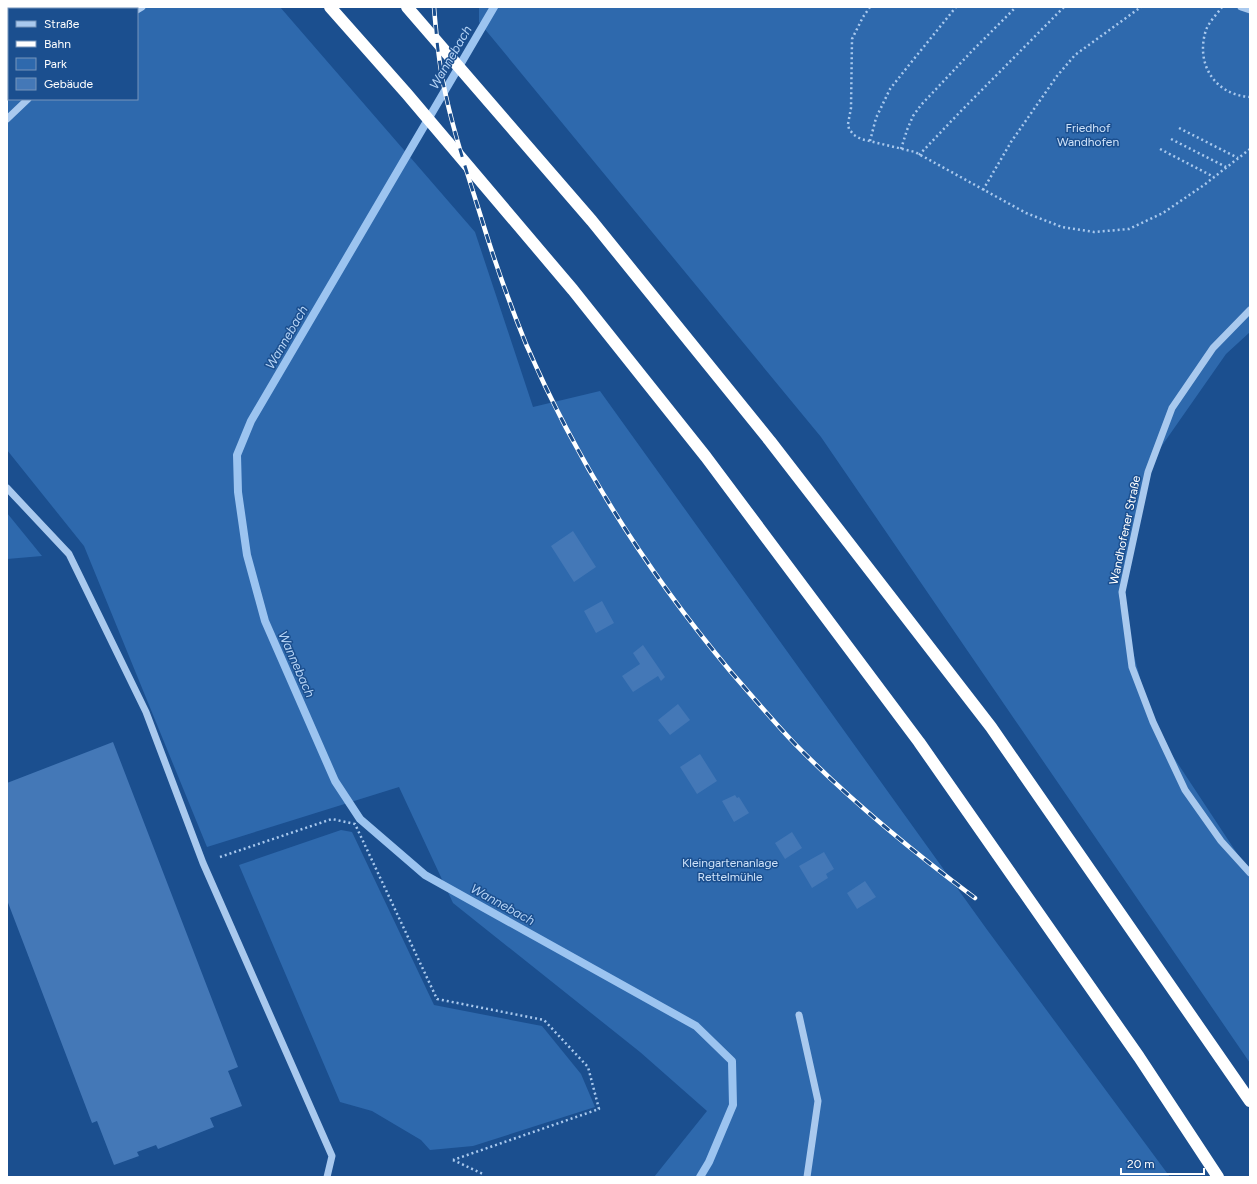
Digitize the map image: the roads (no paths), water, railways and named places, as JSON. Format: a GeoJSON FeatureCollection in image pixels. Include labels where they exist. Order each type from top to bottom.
{"type":"FeatureCollection","features":[{"type":"Feature","properties":{"kind":"highway"},"geometry":{"type":"LineString","coordinates":[[330,7],[407,94],[573,290],[706,457],[919,742],[1139,1057],[1218,1177]]}},
{"type":"Feature","properties":{"kind":"highway"},"geometry":{"type":"LineString","coordinates":[[407,7],[592,221],[775,447],[991,727],[1250,1101]]}},
{"type":"Feature","properties":{"kind":"street"},"geometry":{"type":"LineString","coordinates":[[1241,7],[1250,10]]}},
{"type":"Feature","properties":{"kind":"street"},"geometry":{"type":"LineString","coordinates":[[7,119],[27,100]]}},
{"type":"Feature","properties":{"kind":"street","name":"Wandhofener Straße"},"geometry":{"type":"LineString","coordinates":[[1250,310],[1213,348],[1172,408],[1148,472],[1122,592],[1132,667],[1153,722],[1185,790],[1221,841],[1250,873]]}},
{"type":"Feature","properties":{"kind":"street"},"geometry":{"type":"LineString","coordinates":[[7,488],[69,554],[146,712],[203,863],[332,1156],[327,1177]]}},
{"type":"Feature","properties":{"kind":"street"},"geometry":{"type":"LineString","coordinates":[[799,1015],[818,1101],[808,1177]]}},
{"type":"Feature","properties":{"kind":"waterway","name":"Wannebach"},"geometry":{"type":"LineString","coordinates":[[494,7],[251,421],[237,455],[238,492],[247,555],[265,621],[335,781],[360,819],[425,875],[696,1026],[732,1061],[733,1105],[709,1162],[700,1177]]}},
{"type":"Feature","properties":{"kind":"railway"},"geometry":{"type":"LineString","coordinates":[[434,7],[440,63],[451,116],[465,167],[502,281],[526,344],[546,388],[591,474],[616,515],[671,596],[731,672],[787,735],[838,786],[905,844],[975,898]]}},
{"type":"Feature","properties":{"kind":"park label","name":"Friedhof Wandhofen"},"geometry":{"type":"Point","coordinates":[1088,135]}},
{"type":"Feature","properties":{"kind":"park label","name":"Kleingartenanlage Rettelmühle"},"geometry":{"type":"Point","coordinates":[730,870]}}]}
